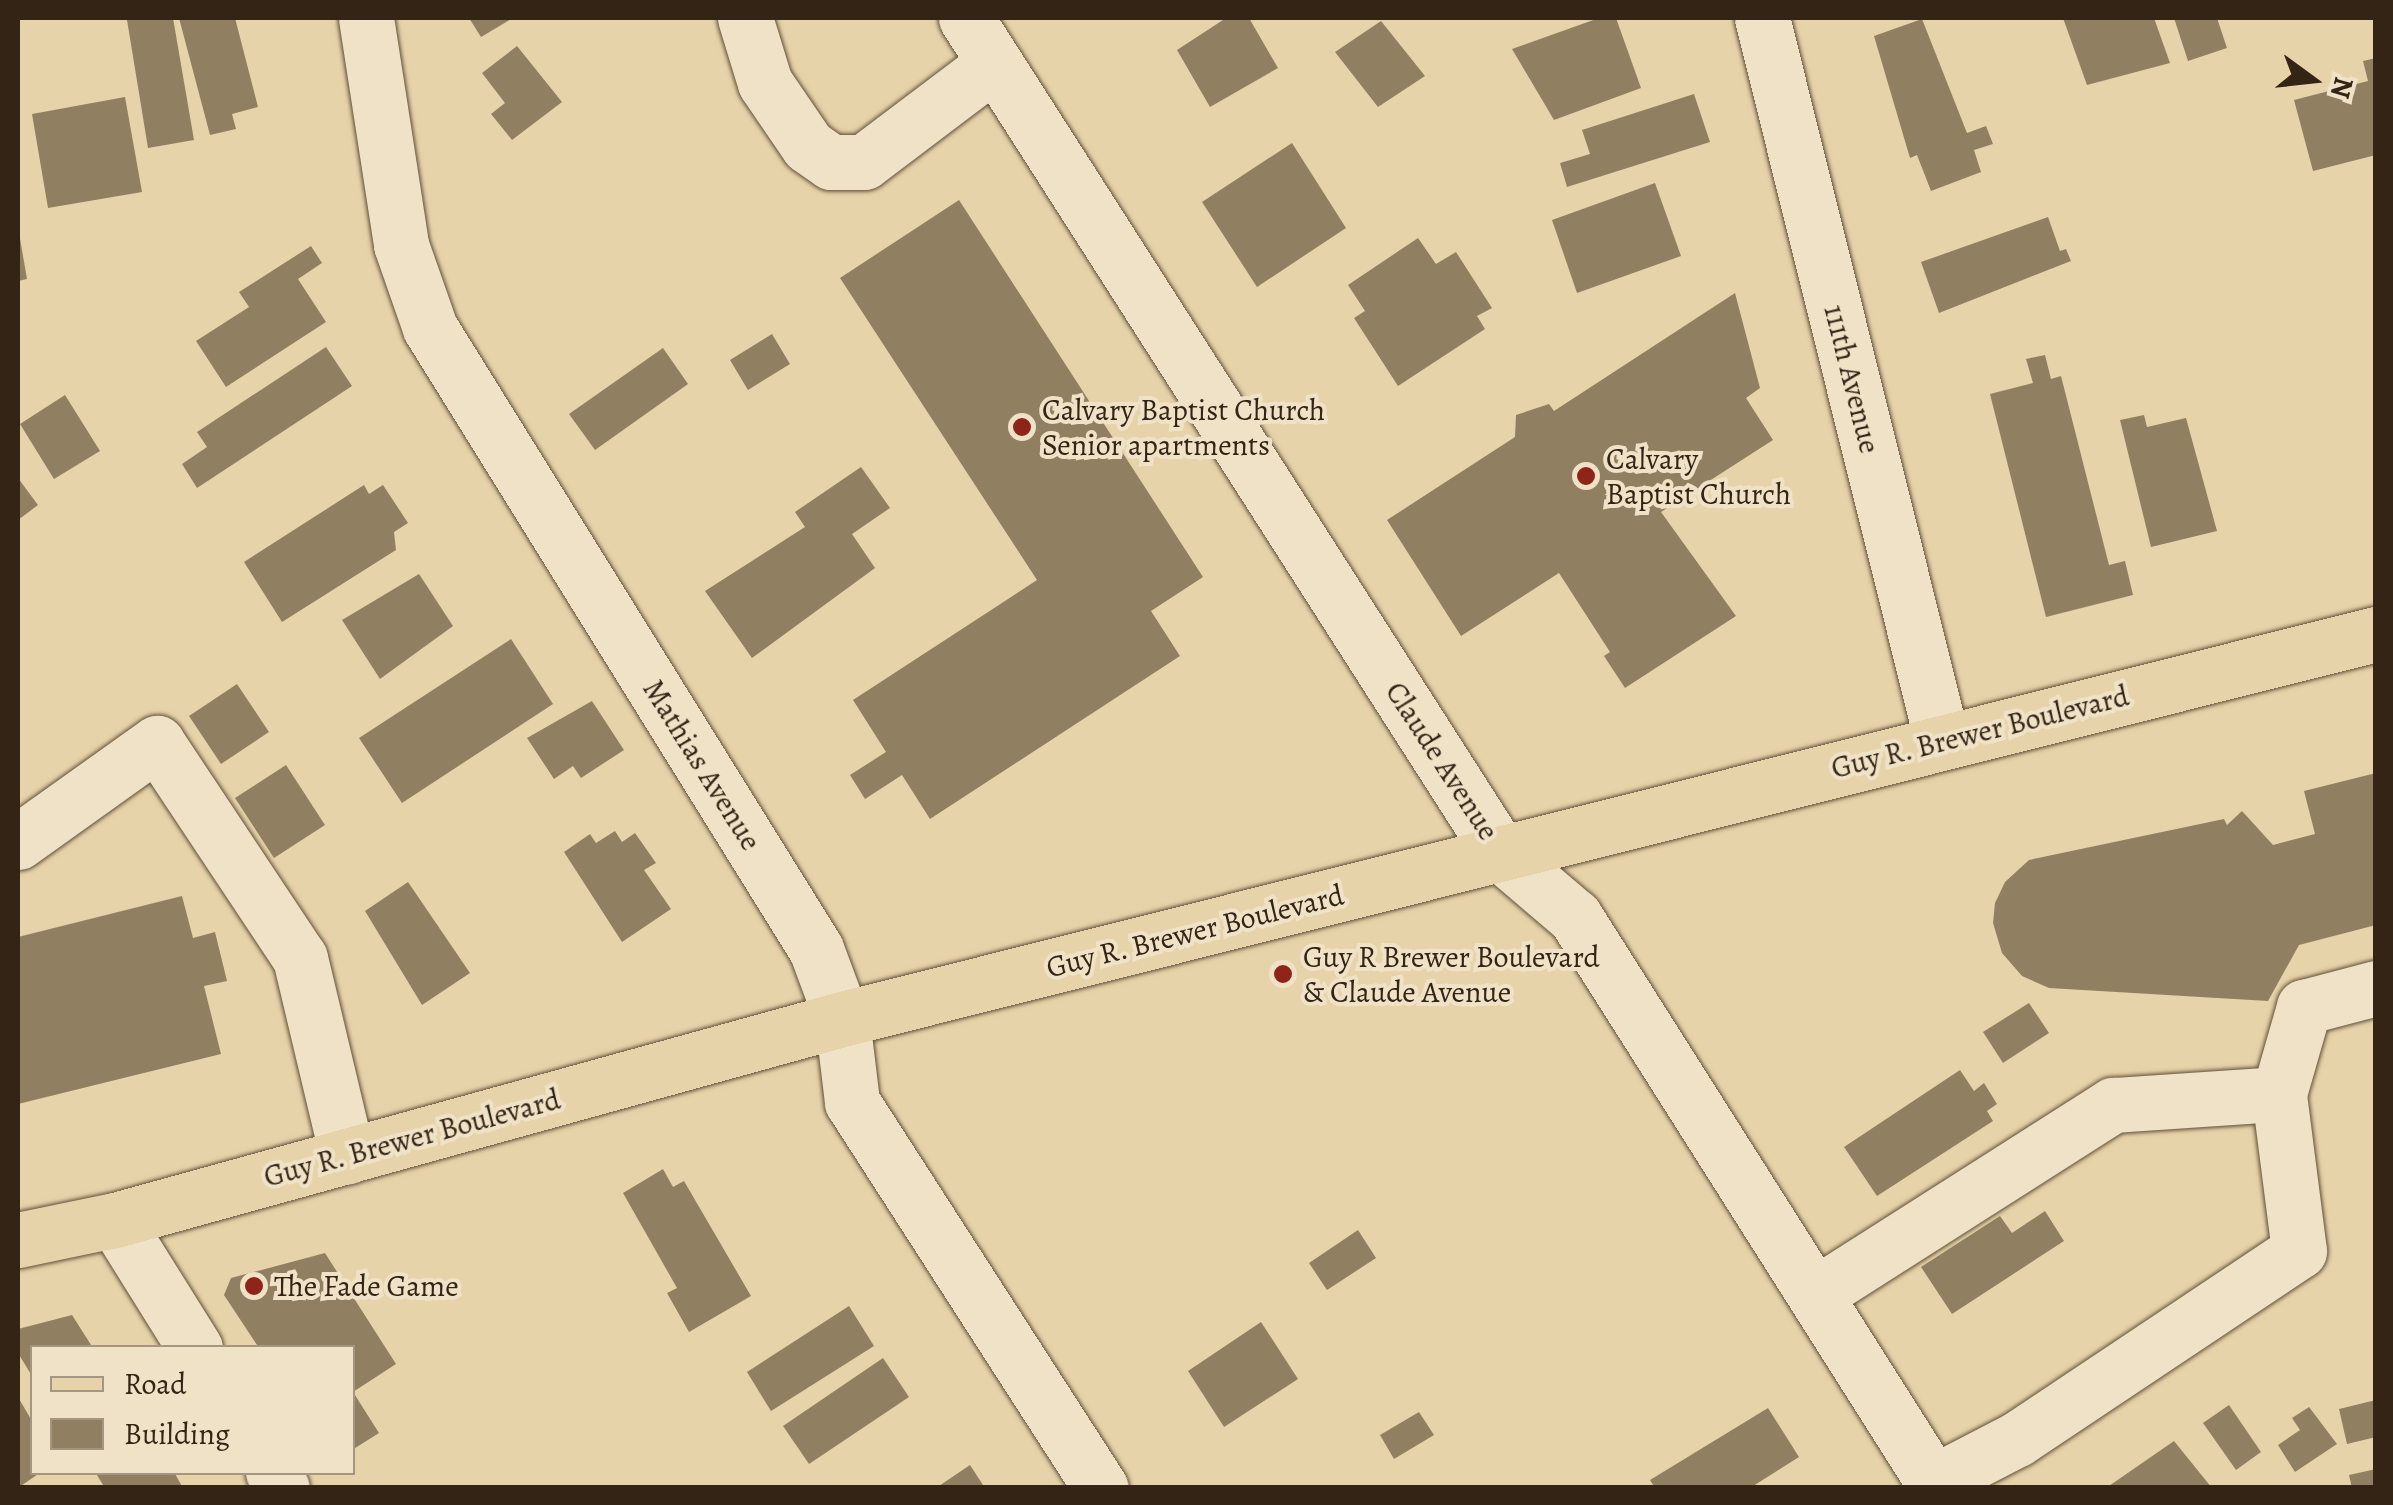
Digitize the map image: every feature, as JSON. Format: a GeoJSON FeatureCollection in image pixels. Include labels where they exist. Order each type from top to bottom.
{"type":"FeatureCollection","features":[{"type":"Feature","properties":{"kind":"main road","name":"Guy R. Brewer Boulevard"},"geometry":{"type":"LineString","coordinates":[[18,1240],[115,1220],[842,1019],[2376,634]]}},
{"type":"Feature","properties":{"kind":"street","name":"Mathias Avenue"},"geometry":{"type":"LineString","coordinates":[[366,18],[401,245],[430,328],[794,912],[842,1019],[852,1102],[1101,1488]]}},
{"type":"Feature","properties":{"kind":"street"},"geometry":{"type":"LineString","coordinates":[[745,18],[764,84],[808,146],[830,162],[864,162],[995,63]]}},
{"type":"Feature","properties":{"kind":"street","name":"Claude Avenue"},"geometry":{"type":"LineString","coordinates":[[966,18],[1501,854],[1574,916],[1936,1485]]}},
{"type":"Feature","properties":{"kind":"street","name":"111th Avenue"},"geometry":{"type":"LineString","coordinates":[[1762,18],[1942,741]]}},
{"type":"Feature","properties":{"kind":"street"},"geometry":{"type":"LineString","coordinates":[[18,842],[157,742],[300,958],[347,1156]]}},
{"type":"Feature","properties":{"kind":"street"},"geometry":{"type":"LineString","coordinates":[[1936,1485],[2017,1439],[2300,1251],[2280,1094],[2304,1007],[2376,988]]}},
{"type":"Feature","properties":{"kind":"street"},"geometry":{"type":"LineString","coordinates":[[1816,1294],[2113,1105],[2280,1094]]}},
{"type":"Feature","properties":{"kind":"street"},"geometry":{"type":"LineString","coordinates":[[115,1220],[193,1345]]}},
{"type":"Feature","properties":{"kind":"building"},"geometry":{"type":"Polygon","coordinates":[[[173,18],[194,140],[148,148],[127,20],[173,18]]]}},
{"type":"Feature","properties":{"kind":"building"},"geometry":{"type":"Polygon","coordinates":[[[179,18],[235,18],[258,107],[232,114],[236,129],[210,135],[179,18]]]}},
{"type":"Feature","properties":{"kind":"building"},"geometry":{"type":"Polygon","coordinates":[[[469,18],[513,18],[481,37],[469,18]]]}},
{"type":"Feature","properties":{"kind":"building"},"geometry":{"type":"Polygon","coordinates":[[[1226,18],[1249,18],[1278,68],[1210,107],[1177,50],[1226,18]]]}},
{"type":"Feature","properties":{"kind":"building"},"geometry":{"type":"Polygon","coordinates":[[[1599,18],[1616,18],[1641,88],[1554,120],[1512,49],[1599,18]]]}},
{"type":"Feature","properties":{"kind":"building"},"geometry":{"type":"Polygon","coordinates":[[[2063,18],[2154,18],[2170,63],[2087,85],[2063,18]]]}},
{"type":"Feature","properties":{"kind":"building"},"geometry":{"type":"Polygon","coordinates":[[[2174,18],[2217,18],[2227,48],[2188,61],[2174,18]]]}},
{"type":"Feature","properties":{"kind":"building"},"geometry":{"type":"Polygon","coordinates":[[[1922,19],[1967,133],[1986,126],[1993,144],[1974,150],[1981,172],[1931,191],[1917,155],[1910,158],[1874,36],[1922,19]]]}},
{"type":"Feature","properties":{"kind":"building"},"geometry":{"type":"Polygon","coordinates":[[[1381,21],[1425,76],[1378,107],[1335,52],[1381,21]]]}},
{"type":"Feature","properties":{"kind":"building"},"geometry":{"type":"Polygon","coordinates":[[[517,46],[562,102],[512,140],[491,114],[505,103],[482,73],[517,46]]]}},
{"type":"Feature","properties":{"kind":"building"},"geometry":{"type":"Polygon","coordinates":[[[2376,58],[2376,155],[2313,171],[2294,100],[2368,81],[2363,61],[2376,58]]]}},
{"type":"Feature","properties":{"kind":"building"},"geometry":{"type":"Polygon","coordinates":[[[1694,94],[1710,142],[1567,187],[1560,163],[1590,154],[1582,130],[1694,94]]]}},
{"type":"Feature","properties":{"kind":"building"},"geometry":{"type":"Polygon","coordinates":[[[125,97],[142,192],[48,208],[32,114],[125,97]]]}},
{"type":"Feature","properties":{"kind":"building"},"geometry":{"type":"Polygon","coordinates":[[[1292,143],[1346,228],[1257,287],[1202,202],[1292,143]]]}},
{"type":"Feature","properties":{"kind":"building"},"geometry":{"type":"Polygon","coordinates":[[[1655,183],[1681,256],[1577,293],[1552,220],[1655,183]]]}},
{"type":"Feature","properties":{"kind":"building","name":"Calvary Baptist Church Senior apartments"},"geometry":{"type":"Polygon","coordinates":[[[959,200],[1203,577],[1151,611],[1180,656],[930,819],[902,775],[865,799],[850,775],[886,752],[853,700],[1037,580],[840,278],[959,200]]]}},
{"type":"Feature","properties":{"kind":"building"},"geometry":{"type":"Polygon","coordinates":[[[2048,217],[2060,251],[2066,249],[2071,261],[1939,313],[1921,262],[2048,217]]]}},
{"type":"Feature","properties":{"kind":"building"},"geometry":{"type":"Polygon","coordinates":[[[18,227],[27,279],[18,281],[18,227]]]}},
{"type":"Feature","properties":{"kind":"building"},"geometry":{"type":"Polygon","coordinates":[[[1418,238],[1436,264],[1456,252],[1492,308],[1477,316],[1485,329],[1398,386],[1354,318],[1365,311],[1348,285],[1418,238]]]}},
{"type":"Feature","properties":{"kind":"building"},"geometry":{"type":"Polygon","coordinates":[[[311,246],[322,263],[298,279],[326,322],[226,387],[196,341],[249,307],[239,292],[311,246]]]}},
{"type":"Feature","properties":{"kind":"building","name":"Calvary Baptist Church"},"geometry":{"type":"Polygon","coordinates":[[[1735,293],[1760,388],[1746,398],[1773,440],[1661,512],[1736,616],[1625,688],[1604,656],[1610,652],[1559,573],[1461,636],[1387,520],[1515,437],[1516,415],[1549,404],[1554,411],[1735,293]]]}},
{"type":"Feature","properties":{"kind":"building"},"geometry":{"type":"Polygon","coordinates":[[[772,334],[790,364],[748,390],[730,360],[772,334]]]}},
{"type":"Feature","properties":{"kind":"building"},"geometry":{"type":"Polygon","coordinates":[[[326,347],[352,386],[197,488],[182,464],[207,447],[197,432],[326,347]]]}},
{"type":"Feature","properties":{"kind":"building"},"geometry":{"type":"Polygon","coordinates":[[[663,348],[688,384],[595,450],[569,414],[663,348]]]}},
{"type":"Feature","properties":{"kind":"building"},"geometry":{"type":"Polygon","coordinates":[[[2045,355],[2051,379],[2061,376],[2109,565],[2125,561],[2133,595],[2046,617],[1990,394],[2033,383],[2026,359],[2045,355]]]}},
{"type":"Feature","properties":{"kind":"building"},"geometry":{"type":"Polygon","coordinates":[[[65,395],[100,451],[54,479],[20,424],[65,395]]]}},
{"type":"Feature","properties":{"kind":"building"},"geometry":{"type":"Polygon","coordinates":[[[2144,415],[2147,427],[2186,418],[2217,531],[2151,547],[2120,420],[2144,415]]]}},
{"type":"Feature","properties":{"kind":"building"},"geometry":{"type":"Polygon","coordinates":[[[861,467],[890,508],[852,534],[875,568],[752,658],[705,591],[805,527],[795,512],[861,467]]]}},
{"type":"Feature","properties":{"kind":"building"},"geometry":{"type":"Polygon","coordinates":[[[18,478],[38,505],[18,520],[18,478]]]}},
{"type":"Feature","properties":{"kind":"building"},"geometry":{"type":"Polygon","coordinates":[[[364,485],[369,494],[383,485],[408,523],[394,532],[396,550],[282,622],[244,562],[364,485]]]}},
{"type":"Feature","properties":{"kind":"building"},"geometry":{"type":"Polygon","coordinates":[[[419,574],[453,626],[380,679],[342,620],[419,574]]]}},
{"type":"Feature","properties":{"kind":"building"},"geometry":{"type":"Polygon","coordinates":[[[511,639],[553,704],[402,803],[359,738],[511,639]]]}},
{"type":"Feature","properties":{"kind":"building"},"geometry":{"type":"Polygon","coordinates":[[[237,684],[269,732],[221,764],[189,716],[237,684]]]}},
{"type":"Feature","properties":{"kind":"building"},"geometry":{"type":"Polygon","coordinates":[[[592,701],[624,750],[581,778],[573,766],[554,779],[527,738],[592,701]]]}},
{"type":"Feature","properties":{"kind":"building"},"geometry":{"type":"Polygon","coordinates":[[[286,765],[325,825],[274,858],[235,798],[286,765]]]}},
{"type":"Feature","properties":{"kind":"building"},"geometry":{"type":"Polygon","coordinates":[[[2376,773],[2376,925],[2299,945],[2268,1001],[2049,988],[2022,976],[2002,953],[1993,923],[1995,903],[2005,882],[2029,860],[2224,819],[2227,825],[2242,811],[2273,845],[2315,834],[2304,791],[2376,773]]]}},
{"type":"Feature","properties":{"kind":"building"},"geometry":{"type":"Polygon","coordinates":[[[615,831],[622,842],[635,833],[656,863],[644,870],[671,909],[622,942],[564,852],[590,834],[596,843],[615,831]]]}},
{"type":"Feature","properties":{"kind":"building"},"geometry":{"type":"Polygon","coordinates":[[[408,882],[470,973],[422,1005],[365,911],[408,882]]]}},
{"type":"Feature","properties":{"kind":"building"},"geometry":{"type":"Polygon","coordinates":[[[182,896],[193,938],[215,932],[227,981],[204,986],[221,1054],[18,1104],[18,937],[182,896]]]}},
{"type":"Feature","properties":{"kind":"building"},"geometry":{"type":"Polygon","coordinates":[[[2029,1003],[2049,1033],[2003,1063],[1983,1032],[2029,1003]]]}},
{"type":"Feature","properties":{"kind":"building"},"geometry":{"type":"Polygon","coordinates":[[[1960,1070],[1974,1091],[1984,1083],[1997,1104],[1987,1111],[1993,1121],[1877,1196],[1844,1147],[1960,1070]]]}},
{"type":"Feature","properties":{"kind":"building"},"geometry":{"type":"Polygon","coordinates":[[[663,1169],[673,1187],[684,1181],[751,1296],[689,1332],[667,1293],[677,1288],[623,1193],[663,1169]]]}},
{"type":"Feature","properties":{"kind":"building"},"geometry":{"type":"Polygon","coordinates":[[[2045,1211],[2064,1241],[1952,1314],[1921,1267],[2000,1216],[2012,1233],[2045,1211]]]}},
{"type":"Feature","properties":{"kind":"building"},"geometry":{"type":"Polygon","coordinates":[[[1358,1230],[1376,1258],[1327,1290],[1309,1263],[1358,1230]]]}},
{"type":"Feature","properties":{"kind":"building"},"geometry":{"type":"Polygon","coordinates":[[[325,1253],[396,1364],[355,1391],[355,1345],[257,1345],[224,1295],[231,1278],[325,1253]]]}},
{"type":"Feature","properties":{"kind":"building"},"geometry":{"type":"Polygon","coordinates":[[[849,1306],[874,1346],[771,1411],[747,1372],[849,1306]]]}},
{"type":"Feature","properties":{"kind":"building"},"geometry":{"type":"Polygon","coordinates":[[[72,1315],[91,1345],[30,1345],[30,1373],[18,1353],[18,1329],[72,1315]]]}},
{"type":"Feature","properties":{"kind":"building"},"geometry":{"type":"Polygon","coordinates":[[[1261,1322],[1298,1379],[1224,1427],[1188,1371],[1261,1322]]]}},
{"type":"Feature","properties":{"kind":"building"},"geometry":{"type":"Polygon","coordinates":[[[883,1358],[909,1397],[809,1464],[783,1426],[883,1358]]]}},
{"type":"Feature","properties":{"kind":"building"},"geometry":{"type":"Polygon","coordinates":[[[355,1395],[379,1433],[355,1448],[355,1395]]]}},
{"type":"Feature","properties":{"kind":"building"},"geometry":{"type":"Polygon","coordinates":[[[18,1397],[30,1418],[30,1475],[37,1475],[18,1488],[18,1397]]]}},
{"type":"Feature","properties":{"kind":"building"},"geometry":{"type":"Polygon","coordinates":[[[2376,1400],[2376,1437],[2347,1444],[2339,1409],[2376,1400]]]}},
{"type":"Feature","properties":{"kind":"building"},"geometry":{"type":"Polygon","coordinates":[[[2229,1405],[2261,1452],[2236,1470],[2203,1423],[2229,1405]]]}},
{"type":"Feature","properties":{"kind":"building"},"geometry":{"type":"Polygon","coordinates":[[[2309,1407],[2337,1444],[2295,1472],[2278,1445],[2300,1430],[2292,1418],[2309,1407]]]}},
{"type":"Feature","properties":{"kind":"building"},"geometry":{"type":"Polygon","coordinates":[[[1768,1408],[1799,1457],[1750,1488],[1655,1488],[1650,1480],[1768,1408]]]}},
{"type":"Feature","properties":{"kind":"building"},"geometry":{"type":"Polygon","coordinates":[[[1419,1412],[1434,1435],[1394,1459],[1380,1435],[1419,1412]]]}},
{"type":"Feature","properties":{"kind":"building"},"geometry":{"type":"Polygon","coordinates":[[[2174,1441],[2212,1488],[2106,1488],[2174,1441]]]}},
{"type":"Feature","properties":{"kind":"building"},"geometry":{"type":"Polygon","coordinates":[[[970,1465],[985,1488],[936,1488],[970,1465]]]}},
{"type":"Feature","properties":{"kind":"building"},"geometry":{"type":"Polygon","coordinates":[[[2376,1469],[2376,1488],[2352,1488],[2349,1475],[2376,1469]]]}},
{"type":"Feature","properties":{"kind":"building"},"geometry":{"type":"Polygon","coordinates":[[[97,1475],[176,1475],[183,1488],[105,1488],[97,1475]]]}},
{"type":"Feature","properties":{"kind":"place","name":"Calvary Baptist Church Senior apartments"},"geometry":{"type":"Point","coordinates":[1022,427]}},
{"type":"Feature","properties":{"kind":"place","name":"Calvary Baptist Church"},"geometry":{"type":"Point","coordinates":[1586,476]}},
{"type":"Feature","properties":{"kind":"place","name":"Guy R Brewer Boulevard & Claude Avenue"},"geometry":{"type":"Point","coordinates":[1283,974]}},
{"type":"Feature","properties":{"kind":"place","name":"The Fade Game"},"geometry":{"type":"Point","coordinates":[254,1286]}}]}
